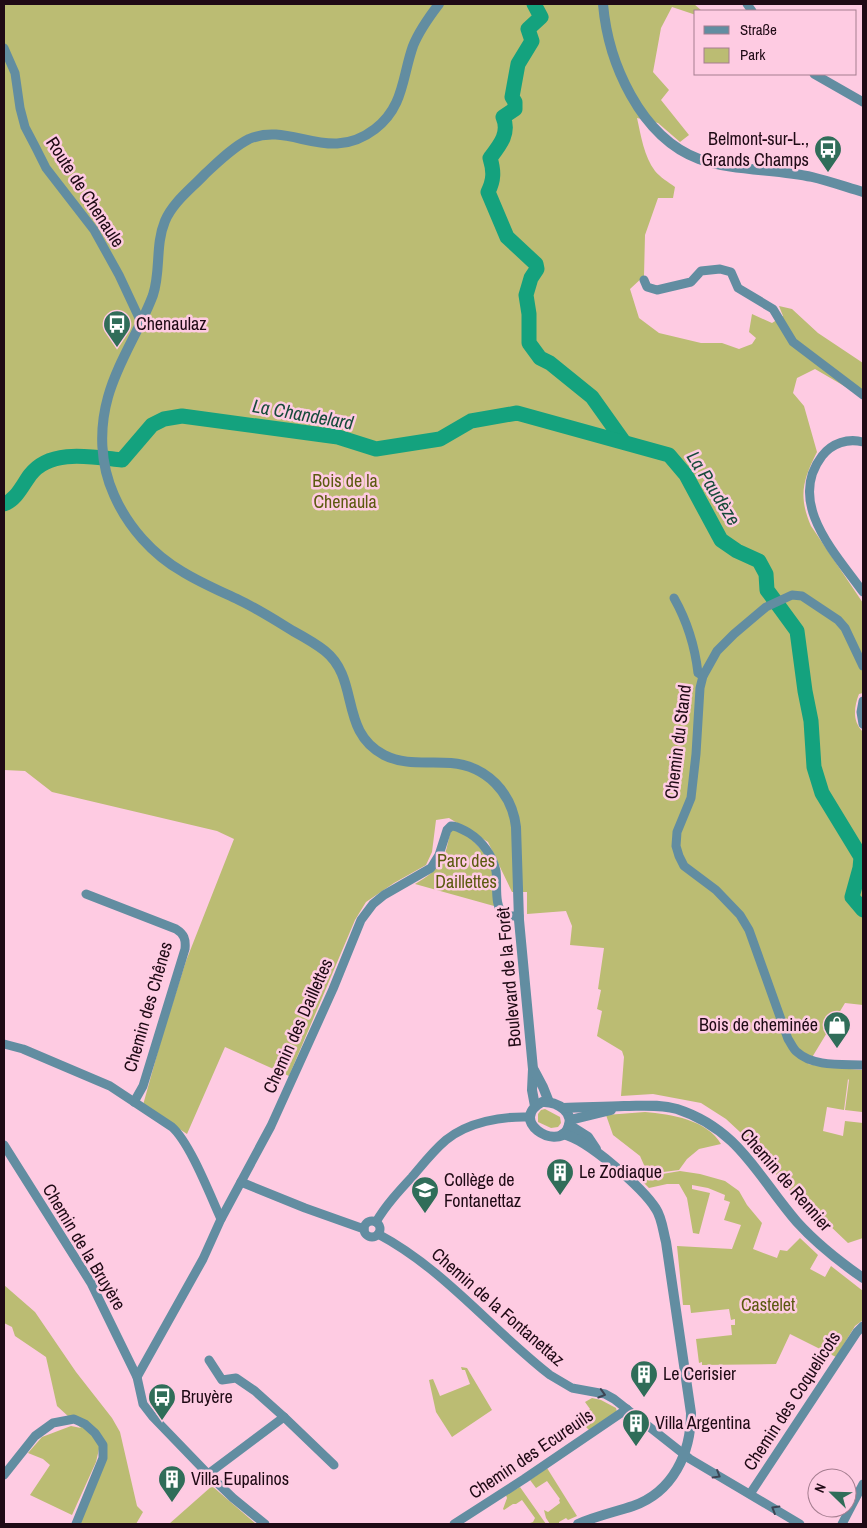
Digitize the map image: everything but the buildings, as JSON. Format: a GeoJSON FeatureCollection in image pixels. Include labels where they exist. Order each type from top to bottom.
{"type":"FeatureCollection","features":[{"type":"Feature","properties":{"kind":"street","name":"Boulevard de la Forêt"},"geometry":{"type":"LineString","coordinates":[[439,4],[421,30],[412,48],[404,82],[393,110],[375,129],[353,141],[329,144],[273,134],[251,138],[236,147],[213,167],[176,204],[164,222],[161,233],[156,284],[141,322],[115,377],[107,402],[103,423],[103,457],[106,473],[117,502],[134,530],[160,556],[181,572],[242,601],[329,654],[344,679],[356,726],[369,744],[380,753],[398,760],[415,763],[453,763],[467,766],[484,774],[499,787],[510,802],[514,814],[519,883],[519,916],[533,1069],[532,1090],[535,1106]]}},
{"type":"Feature","properties":{"kind":"street"},"geometry":{"type":"LineString","coordinates":[[603,4],[611,50],[627,88],[654,127],[676,146],[699,159],[716,164],[812,177],[863,192]]}},
{"type":"Feature","properties":{"kind":"street","name":"Route de Chenaule"},"geometry":{"type":"LineString","coordinates":[[4,48],[16,73],[20,108],[25,127],[46,168],[94,230],[119,275],[141,322]]}},
{"type":"Feature","properties":{"kind":"street"},"geometry":{"type":"LineString","coordinates":[[816,75],[863,102]]}},
{"type":"Feature","properties":{"kind":"street"},"geometry":{"type":"LineString","coordinates":[[644,280],[648,287],[657,290],[691,282],[701,272],[720,269],[731,272],[738,288],[774,309],[793,342],[863,395]]}},
{"type":"Feature","properties":{"kind":"street"},"geometry":{"type":"LineString","coordinates":[[863,442],[853,440],[828,448],[813,470],[810,484],[810,501],[813,515],[820,530],[863,592]]}},
{"type":"Feature","properties":{"kind":"street","name":"Chemin du Stand"},"geometry":{"type":"LineString","coordinates":[[863,666],[845,628],[838,620],[802,596],[792,595],[766,608],[734,634],[717,651],[703,676],[700,688],[691,798],[677,832],[676,846],[684,866],[716,890],[740,915],[748,930],[795,1052],[816,1061],[863,1066]]}},
{"type":"Feature","properties":{"kind":"street"},"geometry":{"type":"LineString","coordinates":[[674,598],[689,634],[696,656],[698,673],[703,676]]}},
{"type":"Feature","properties":{"kind":"street"},"geometry":{"type":"LineString","coordinates":[[863,701],[861,712],[863,724]]}},
{"type":"Feature","properties":{"kind":"street","name":"Chemin des Daillettes"},"geometry":{"type":"LineString","coordinates":[[137,1376],[203,1260],[221,1219],[288,1090],[361,920],[373,904],[430,868],[439,854],[447,830],[451,826],[456,826],[482,843],[494,863],[499,909],[505,916],[519,916]]}},
{"type":"Feature","properties":{"kind":"street","name":"Chemin des Chênes"},"geometry":{"type":"LineString","coordinates":[[86,894],[176,928],[181,932],[186,942],[186,948],[143,1086],[134,1102]]}},
{"type":"Feature","properties":{"kind":"street"},"geometry":{"type":"LineString","coordinates":[[4,1044],[110,1086],[179,1133],[221,1219]]}},
{"type":"Feature","properties":{"kind":"street","name":"Boulevard de la Forêt"},"geometry":{"type":"LineString","coordinates":[[533,1069],[549,1102]]}},
{"type":"Feature","properties":{"kind":"street"},"geometry":{"type":"LineString","coordinates":[[578,1524],[597,1516],[633,1506],[651,1497],[674,1476],[685,1455],[691,1428],[691,1413],[661,1218],[648,1198],[599,1154],[570,1136],[544,1134],[533,1127],[530,1117],[535,1106],[542,1102],[549,1102],[563,1108],[568,1113],[570,1122],[588,1137],[599,1154]]}},
{"type":"Feature","properties":{"kind":"street","name":"Chemin de Rennier"},"geometry":{"type":"LineString","coordinates":[[570,1122],[621,1106]]}},
{"type":"Feature","properties":{"kind":"street","name":"Chemin de Rennier"},"geometry":{"type":"LineString","coordinates":[[563,1108],[652,1106],[676,1109],[719,1129],[745,1154],[783,1204],[814,1239],[863,1278]]}},
{"type":"Feature","properties":{"kind":"street"},"geometry":{"type":"LineString","coordinates":[[588,1137],[586,1126],[592,1115]]}},
{"type":"Feature","properties":{"kind":"street"},"geometry":{"type":"LineString","coordinates":[[376,1222],[385,1207],[446,1140],[464,1129],[486,1122],[515,1117],[530,1117]]}},
{"type":"Feature","properties":{"kind":"street"},"geometry":{"type":"LineString","coordinates":[[563,1134],[570,1122]]}},
{"type":"Feature","properties":{"kind":"street","name":"Chemin de la Bruyère"},"geometry":{"type":"LineString","coordinates":[[4,1145],[92,1283],[137,1376],[143,1404],[153,1417],[208,1474],[233,1498],[265,1524]]}},
{"type":"Feature","properties":{"kind":"street"},"geometry":{"type":"LineString","coordinates":[[241,1182],[364,1229],[366,1234],[370,1236],[378,1234],[380,1228],[376,1222]]}},
{"type":"Feature","properties":{"kind":"street"},"geometry":{"type":"LineString","coordinates":[[364,1229],[368,1222],[376,1222]]}},
{"type":"Feature","properties":{"kind":"street","name":"Chemin de la Fontanettaz"},"geometry":{"type":"LineString","coordinates":[[378,1234],[397,1244],[434,1271],[544,1371],[572,1388],[605,1394],[650,1426],[685,1455],[800,1524]]}},
{"type":"Feature","properties":{"kind":"street","name":"Chemin des Coquelicots"},"geometry":{"type":"LineString","coordinates":[[750,1494],[852,1339],[863,1326]]}},
{"type":"Feature","properties":{"kind":"street"},"geometry":{"type":"LineString","coordinates":[[209,1360],[222,1380],[236,1378],[255,1391],[334,1465]]}},
{"type":"Feature","properties":{"kind":"street","name":"Chemin des Ecureuils"},"geometry":{"type":"LineString","coordinates":[[454,1524],[627,1410]]}},
{"type":"Feature","properties":{"kind":"street"},"geometry":{"type":"LineString","coordinates":[[208,1474],[284,1417]]}},
{"type":"Feature","properties":{"kind":"street"},"geometry":{"type":"LineString","coordinates":[[4,1475],[35,1436],[53,1424],[74,1419],[96,1433],[103,1445],[103,1458],[76,1524]]}},
{"type":"Feature","properties":{"kind":"street"},"geometry":{"type":"LineString","coordinates":[[842,1524],[863,1484]]}},
{"type":"Feature","properties":{"kind":"green space","name":"Bois de la Chenaula"},"geometry":{"type":"Polygon","coordinates":[[[4,4],[694,4],[701,10],[694,10],[694,14],[672,7],[661,28],[653,72],[669,90],[661,100],[689,135],[680,142],[658,123],[637,118],[643,146],[651,165],[659,175],[675,187],[673,198],[658,198],[645,235],[644,276],[630,289],[639,318],[659,333],[701,343],[722,343],[739,349],[752,344],[756,338],[749,332],[752,314],[772,323],[783,316],[779,306],[792,309],[818,333],[863,363],[863,397],[815,369],[797,378],[793,393],[804,406],[817,452],[808,471],[804,488],[804,506],[807,515],[811,526],[863,603],[863,693],[859,694],[855,714],[859,728],[863,732],[863,1005],[845,1003],[808,1064],[863,1070],[862,1112],[845,1110],[848,1079],[844,1110],[827,1107],[823,1131],[843,1136],[845,1121],[863,1123],[863,1238],[848,1243],[827,1223],[816,1226],[792,1198],[796,1198],[740,1132],[726,1119],[701,1103],[653,1094],[621,1096],[624,1057],[622,1051],[597,1036],[602,1011],[597,1009],[601,990],[598,989],[604,948],[570,945],[572,926],[566,911],[527,914],[527,892],[512,892],[488,842],[449,818],[436,820],[432,852],[426,865],[366,902],[355,920],[289,1076],[225,1047],[187,1134],[143,1105],[186,961],[234,839],[217,831],[52,792],[25,771],[4,770],[4,4]]]}},
{"type":"Feature","properties":{"kind":"green space","name":"Parc des Daillettes"},"geometry":{"type":"Polygon","coordinates":[[[452,829],[467,834],[486,855],[494,875],[494,906],[415,884],[436,869],[442,861],[452,829]]]}},
{"type":"Feature","properties":{"kind":"green space"},"geometry":{"type":"Polygon","coordinates":[[[545,1109],[560,1117],[561,1123],[558,1127],[551,1128],[538,1122],[538,1114],[541,1110],[545,1109]]]}},
{"type":"Feature","properties":{"kind":"green space"},"geometry":{"type":"Polygon","coordinates":[[[645,1112],[666,1114],[698,1124],[707,1129],[721,1144],[699,1149],[687,1159],[679,1170],[648,1174],[640,1156],[613,1135],[606,1115],[645,1112]]]}},
{"type":"Feature","properties":{"kind":"green space","name":"Castelet"},"geometry":{"type":"Polygon","coordinates":[[[680,1171],[725,1181],[739,1191],[747,1205],[762,1223],[753,1249],[777,1258],[780,1250],[787,1251],[800,1238],[818,1255],[810,1269],[825,1277],[831,1266],[863,1291],[863,1320],[855,1326],[836,1357],[790,1334],[776,1364],[702,1365],[702,1362],[699,1363],[696,1339],[732,1335],[731,1325],[735,1325],[735,1319],[731,1320],[729,1309],[691,1313],[690,1305],[683,1305],[677,1246],[732,1249],[741,1225],[724,1220],[730,1202],[724,1200],[725,1195],[708,1188],[692,1185],[692,1189],[710,1193],[699,1234],[693,1233],[687,1198],[679,1184],[667,1184],[649,1188],[639,1178],[680,1171]]]}},
{"type":"Feature","properties":{"kind":"green space"},"geometry":{"type":"Polygon","coordinates":[[[4,1285],[35,1312],[76,1372],[112,1418],[120,1432],[137,1506],[143,1512],[136,1524],[79,1524],[102,1469],[99,1449],[96,1462],[72,1515],[30,1495],[50,1465],[43,1459],[28,1453],[42,1437],[71,1426],[81,1428],[57,1406],[46,1357],[15,1336],[12,1327],[4,1323],[4,1285]]]}},
{"type":"Feature","properties":{"kind":"green space"},"geometry":{"type":"Polygon","coordinates":[[[461,1367],[467,1368],[492,1410],[452,1437],[436,1412],[429,1380],[433,1379],[440,1396],[470,1384],[465,1370],[462,1370],[461,1367]]]}},
{"type":"Feature","properties":{"kind":"green space"},"geometry":{"type":"Polygon","coordinates":[[[592,1398],[601,1400],[616,1408],[617,1412],[590,1431],[582,1423],[586,1421],[582,1415],[590,1409],[585,1402],[592,1398]]]}},
{"type":"Feature","properties":{"kind":"green space"},"geometry":{"type":"Polygon","coordinates":[[[547,1468],[577,1516],[568,1520],[566,1518],[559,1522],[559,1524],[550,1524],[544,1510],[548,1512],[560,1503],[560,1499],[547,1481],[536,1488],[530,1480],[547,1468]]]}},
{"type":"Feature","properties":{"kind":"green space"},"geometry":{"type":"Polygon","coordinates":[[[212,1486],[256,1524],[169,1524],[212,1486]]]}},
{"type":"Feature","properties":{"kind":"green space"},"geometry":{"type":"Polygon","coordinates":[[[520,1487],[546,1524],[527,1524],[533,1522],[535,1518],[522,1500],[503,1509],[507,1498],[506,1495],[520,1487]]]}},
{"type":"Feature","properties":{"kind":"waterway","name":"La Paudèze"},"geometry":{"type":"LineString","coordinates":[[534,4],[541,17],[528,29],[532,41],[518,64],[512,97],[515,102],[515,109],[503,117],[505,134],[490,158],[493,175],[488,192],[507,237],[536,264],[537,269],[531,278],[526,295],[529,314],[529,343],[540,358],[550,363],[592,397],[624,442]]}},
{"type":"Feature","properties":{"kind":"waterway","name":"La Chandelard"},"geometry":{"type":"LineString","coordinates":[[4,504],[15,496],[39,466],[49,461],[73,456],[122,460],[152,425],[164,419],[182,416],[338,437],[376,449],[440,439],[471,421],[517,413],[669,455],[686,475],[721,540],[737,551],[759,561],[766,574],[767,590],[797,631],[811,721],[814,767],[822,793],[861,857],[852,897],[863,910]]}},
{"type":"Feature","properties":{"kind":"place","name":"Belmont-sur-L., Grands Champs"},"geometry":{"type":"Point","coordinates":[828,173]}},
{"type":"Feature","properties":{"kind":"place","name":"Chenaulaz"},"geometry":{"type":"Point","coordinates":[117,348]}},
{"type":"Feature","properties":{"kind":"place","name":"Bois de cheminée"},"geometry":{"type":"Point","coordinates":[837,1049]}},
{"type":"Feature","properties":{"kind":"place","name":"Le Zodiaque"},"geometry":{"type":"Point","coordinates":[560,1196]}},
{"type":"Feature","properties":{"kind":"place","name":"Collège de Fontanettaz"},"geometry":{"type":"Point","coordinates":[425,1214]}},
{"type":"Feature","properties":{"kind":"place","name":"Le Cerisier"},"geometry":{"type":"Point","coordinates":[644,1398]}},
{"type":"Feature","properties":{"kind":"place","name":"Bruyère"},"geometry":{"type":"Point","coordinates":[162,1421]}},
{"type":"Feature","properties":{"kind":"place","name":"Villa Argentina"},"geometry":{"type":"Point","coordinates":[636,1447]}},
{"type":"Feature","properties":{"kind":"place","name":"Villa Eupalinos"},"geometry":{"type":"Point","coordinates":[172,1503]}}]}
